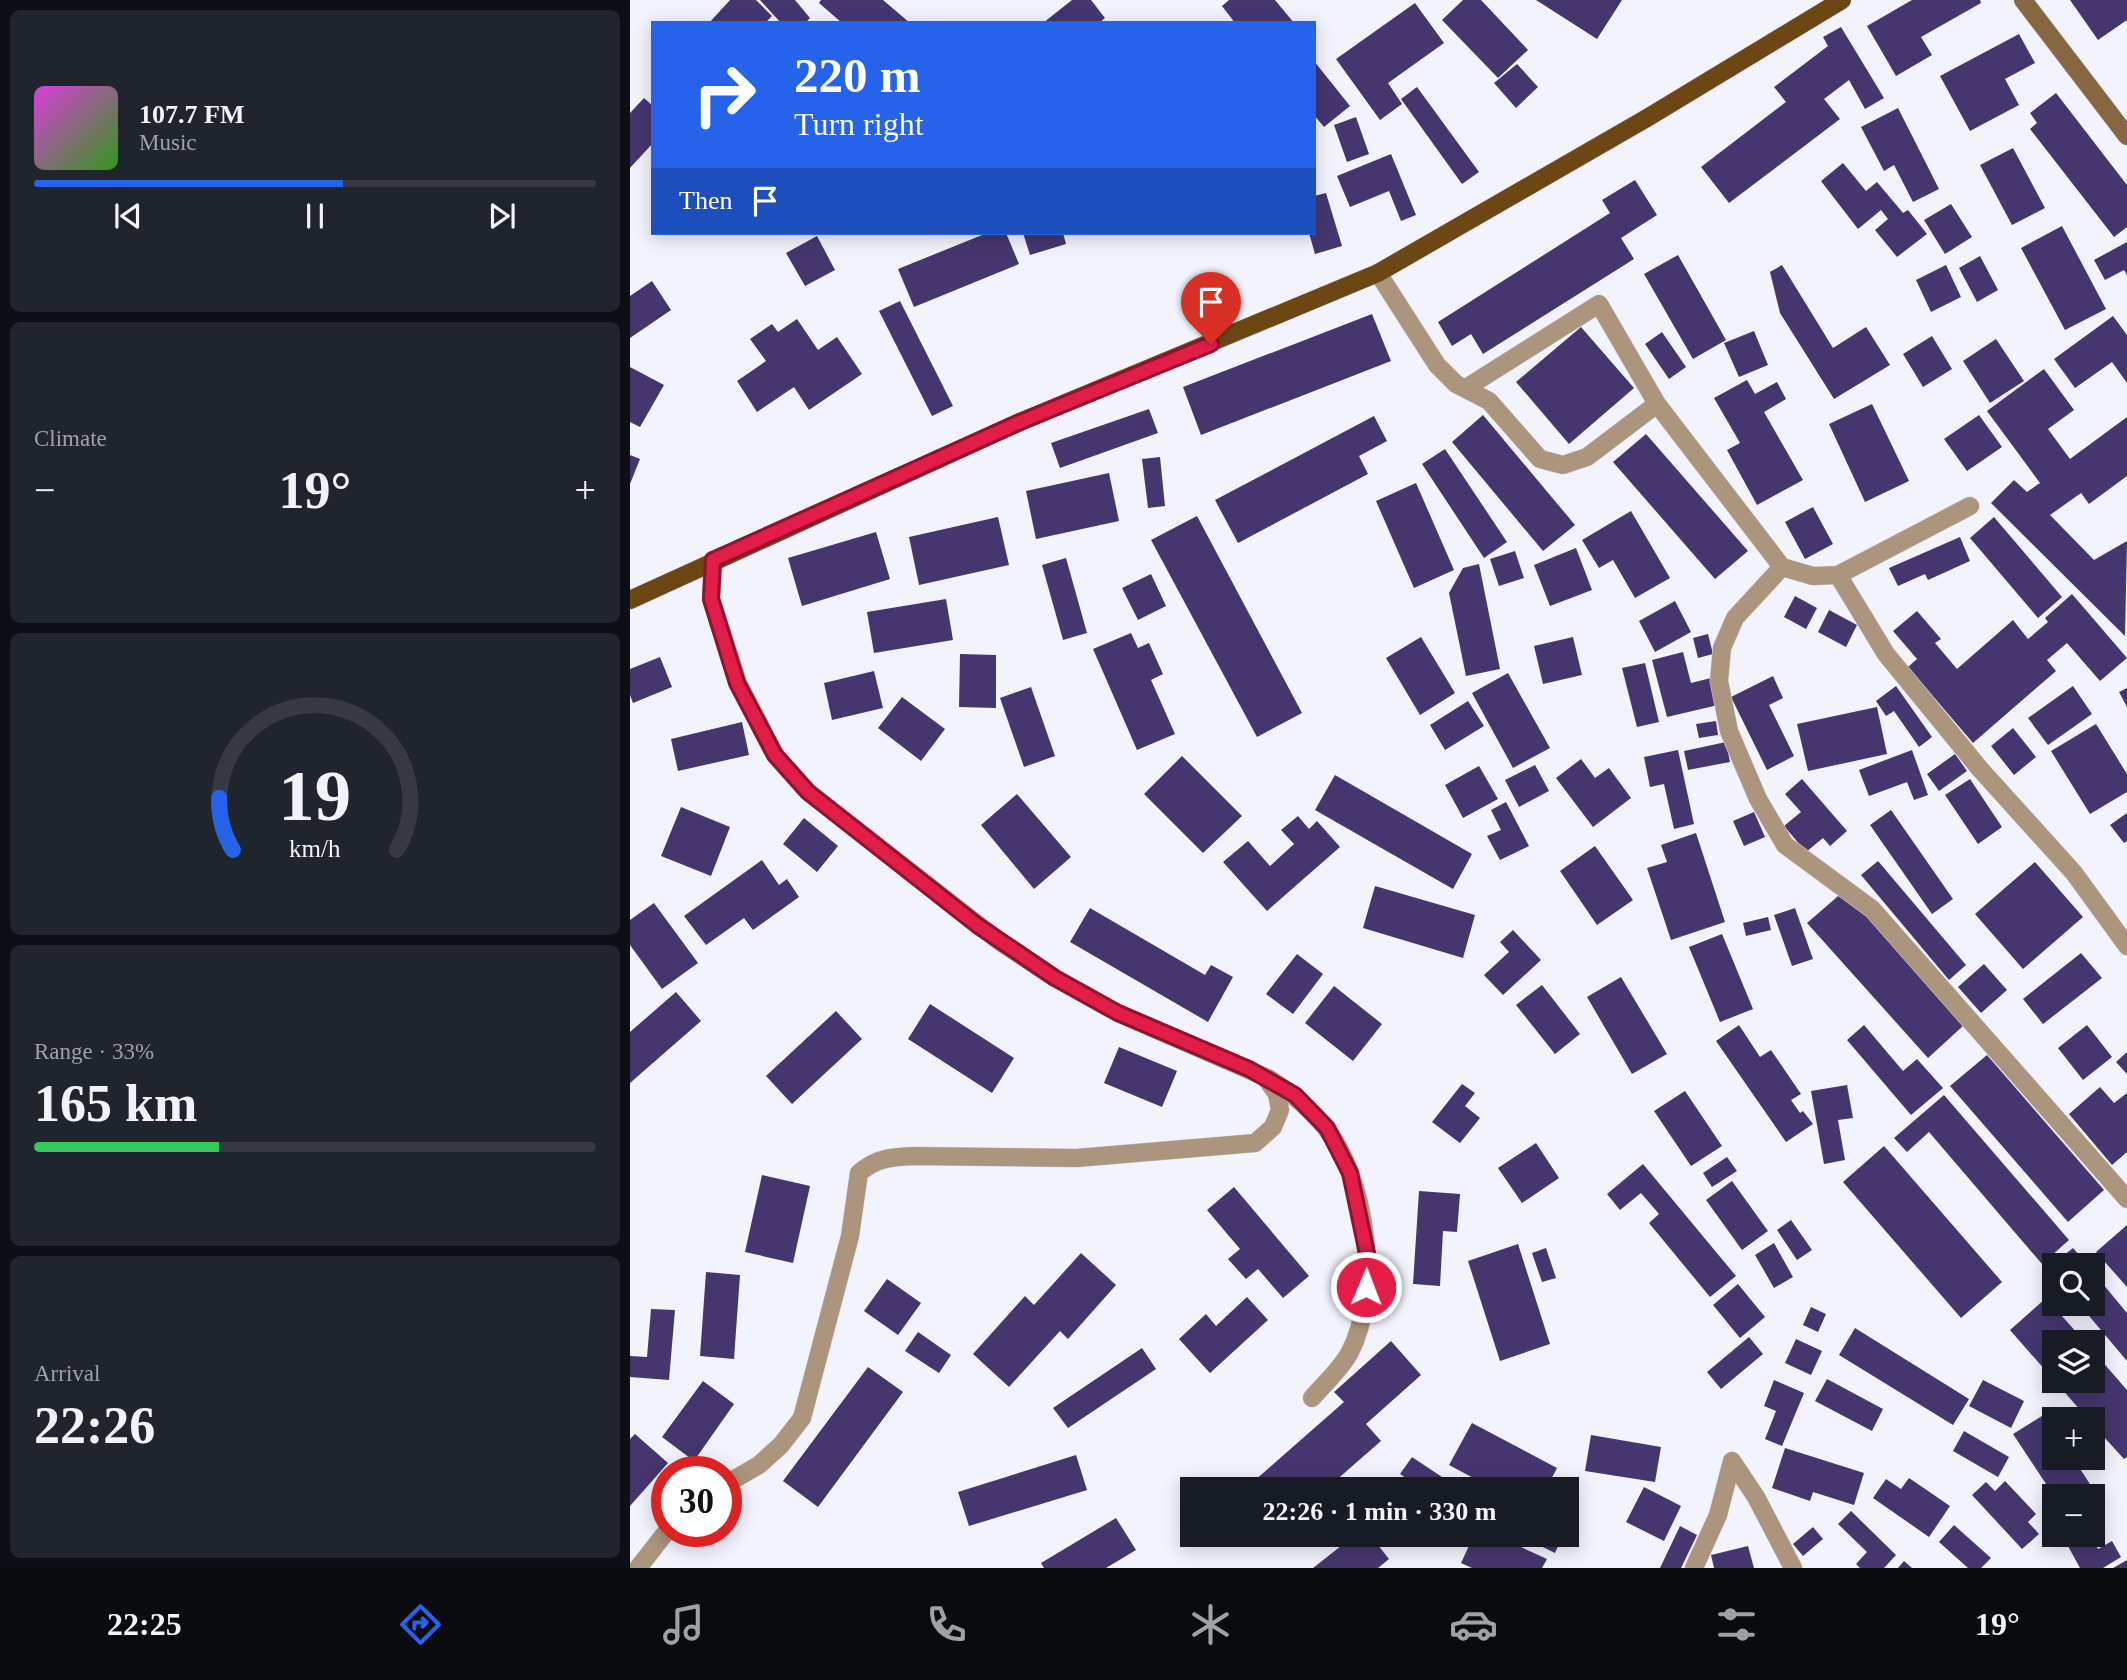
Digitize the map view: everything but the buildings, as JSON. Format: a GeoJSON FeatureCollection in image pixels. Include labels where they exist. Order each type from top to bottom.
{"type":"FeatureCollection","features":[{"type":"Feature","properties":{"kind":"main road"},"geometry":{"type":"LineString","coordinates":[[630,600],[1020,422],[1378,273],[1647,118],[1842,0]]}},
{"type":"Feature","properties":{"kind":"street"},"geometry":{"type":"LineString","coordinates":[[2023,0],[2127,136]]}},
{"type":"Feature","properties":{"kind":"street"},"geometry":{"type":"LineString","coordinates":[[1378,273],[1437,365],[1456,384],[1489,401],[1540,459],[1563,465],[1587,457],[1657,404]]}},
{"type":"Feature","properties":{"kind":"street"},"geometry":{"type":"LineString","coordinates":[[1466,388],[1598,304],[1657,404],[1782,567],[1813,576],[1838,575],[1970,506]]}},
{"type":"Feature","properties":{"kind":"street"},"geometry":{"type":"LineString","coordinates":[[713,560],[711,599],[737,683],[775,755],[808,792],[967,917],[1055,978],[1118,1013],[1265,1077],[1295,1095],[1327,1128],[1350,1173],[1369,1263],[1363,1311],[1350,1353],[1312,1398]]}},
{"type":"Feature","properties":{"kind":"street"},"geometry":{"type":"LineString","coordinates":[[1782,567],[1735,618],[1721,659],[1719,681],[1730,731],[1758,799],[1785,845],[1872,909],[2127,1199]]}},
{"type":"Feature","properties":{"kind":"street"},"geometry":{"type":"LineString","coordinates":[[1838,575],[1886,653],[1980,769],[2074,873],[2127,946]]}},
{"type":"Feature","properties":{"kind":"street"},"geometry":{"type":"LineString","coordinates":[[742,1475],[759,1465],[781,1445],[802,1418],[850,1236],[859,1173],[869,1164],[887,1158],[914,1156],[1118,1156],[1255,1143],[1273,1127],[1280,1110],[1276,1094],[1265,1077]]}},
{"type":"Feature","properties":{"kind":"street"},"geometry":{"type":"LineString","coordinates":[[1694,1568],[1718,1515],[1732,1461],[1756,1497],[1793,1568]]}},
{"type":"Feature","properties":{"kind":"street"},"geometry":{"type":"LineString","coordinates":[[638,1568],[654,1547]]}},
{"type":"Feature","properties":{"kind":"route"},"geometry":{"type":"LineString","coordinates":[[1211,344],[1020,422],[713,560],[711,599],[737,683],[775,755],[808,792],[891,860],[977,925],[1055,978],[1118,1013],[1265,1077],[1295,1095],[1327,1128],[1350,1173],[1369,1263],[1366,1287]]}}]}
